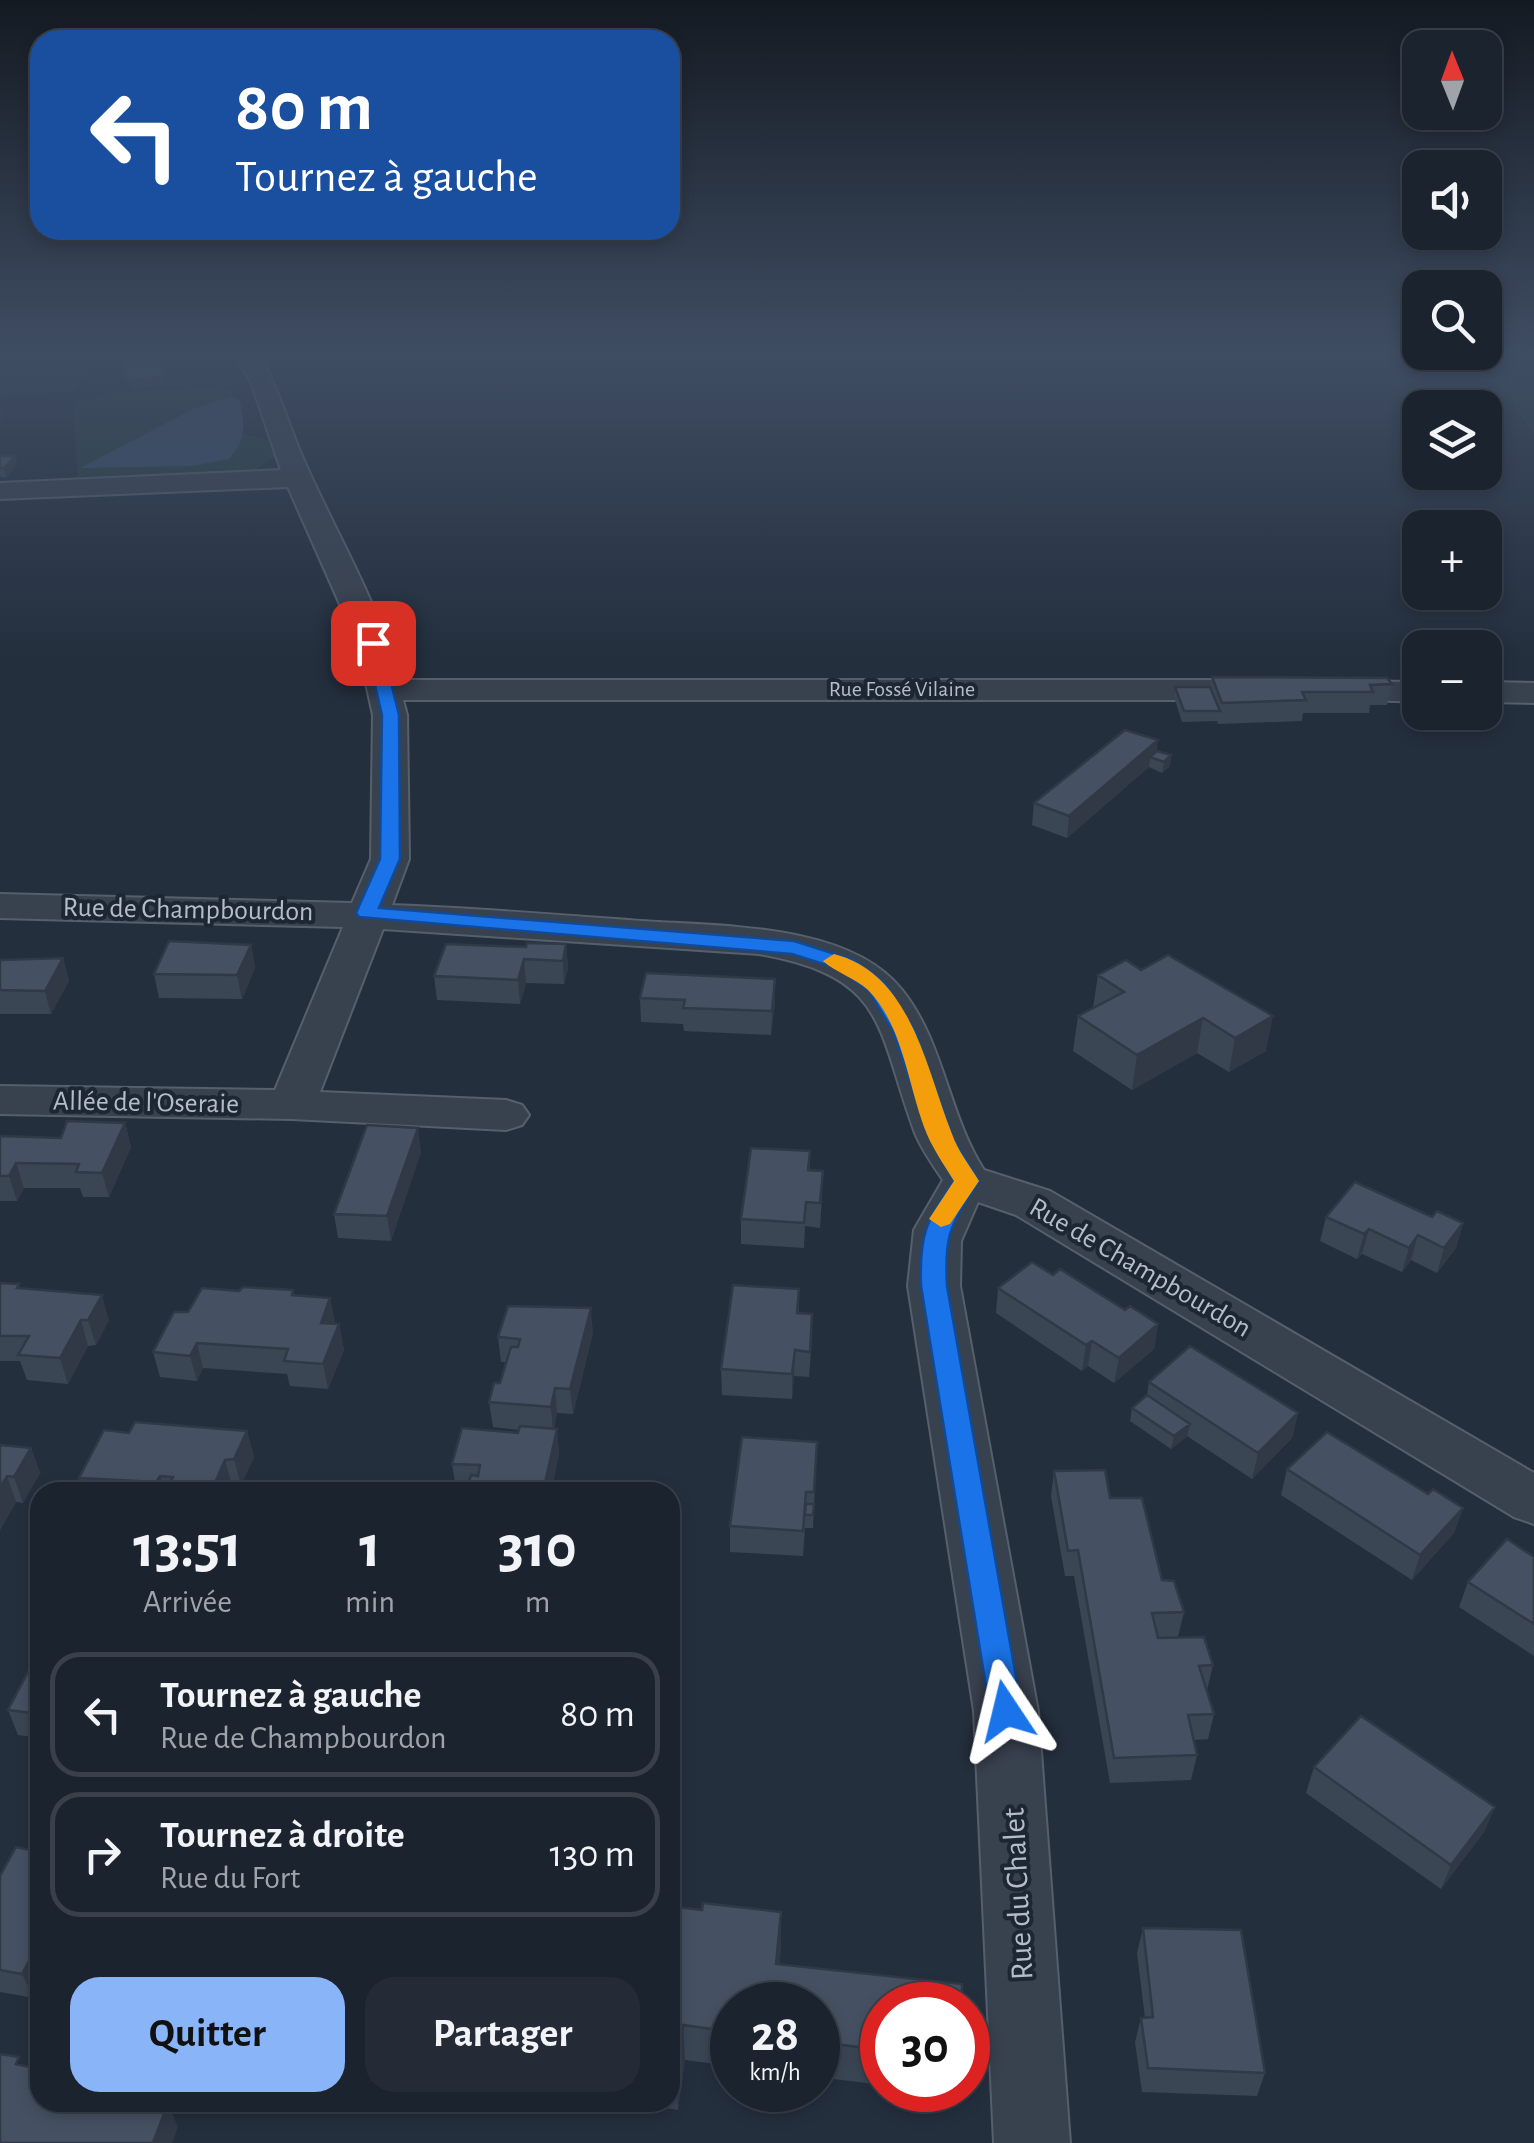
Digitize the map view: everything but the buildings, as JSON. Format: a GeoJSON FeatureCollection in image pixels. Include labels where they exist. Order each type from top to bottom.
{"type":"FeatureCollection","features":[{"type":"Feature","properties":{"kind":"street"},"geometry":{"type":"LineString","coordinates":[[289,454],[373,643],[390,715],[390,859],[292,1105]]}},
{"type":"Feature","properties":{"kind":"street"},"geometry":{"type":"LineString","coordinates":[[0,491],[297,478]]}},
{"type":"Feature","properties":{"kind":"street","name":"Rue Fossé Vilaine"},"geometry":{"type":"LineString","coordinates":[[384,690],[1264,690]]}},
{"type":"Feature","properties":{"kind":"street"},"geometry":{"type":"LineString","coordinates":[[1303,690],[1402,692]]}},
{"type":"Feature","properties":{"kind":"street"},"geometry":{"type":"LineString","coordinates":[[1502,692],[1534,693]]}},
{"type":"Feature","properties":{"kind":"street","name":"Rue de Champbourdon"},"geometry":{"type":"LineString","coordinates":[[0,906],[366,913],[794,948],[846,965],[878,988],[904,1031],[942,1139],[967,1181],[1034,1203],[1534,1501]]}},
{"type":"Feature","properties":{"kind":"street","name":"Allée de l'Oseraie"},"geometry":{"type":"LineString","coordinates":[[0,1100],[292,1105],[506,1115]]}},
{"type":"Feature","properties":{"kind":"street","name":"Rue du Chalet"},"geometry":{"type":"LineString","coordinates":[[967,1181],[938,1224],[932,1250],[934,1286],[1006,1711],[1032,2143]]}},
{"type":"Feature","properties":{"kind":"green space"},"geometry":{"type":"Polygon","coordinates":[[[76,454],[277,455],[252,472],[78,477],[76,454]]]}},
{"type":"Feature","properties":{"kind":"water"},"geometry":{"type":"Polygon","coordinates":[[[107,454],[233,454],[229,459],[192,466],[80,468],[107,454]]]}},
{"type":"Feature","properties":{"kind":"slow traffic"},"geometry":{"type":"LineString","coordinates":[[834,961],[878,988],[904,1031],[942,1139],[967,1181],[941,1219]]}},
{"type":"Feature","properties":{"kind":"route"},"geometry":{"type":"LineString","coordinates":[[373,643],[390,715],[390,859],[366,913],[501,921],[794,948],[846,965],[878,988],[904,1031],[942,1139],[967,1181],[938,1224],[932,1250],[934,1286],[1006,1711]]}}]}
